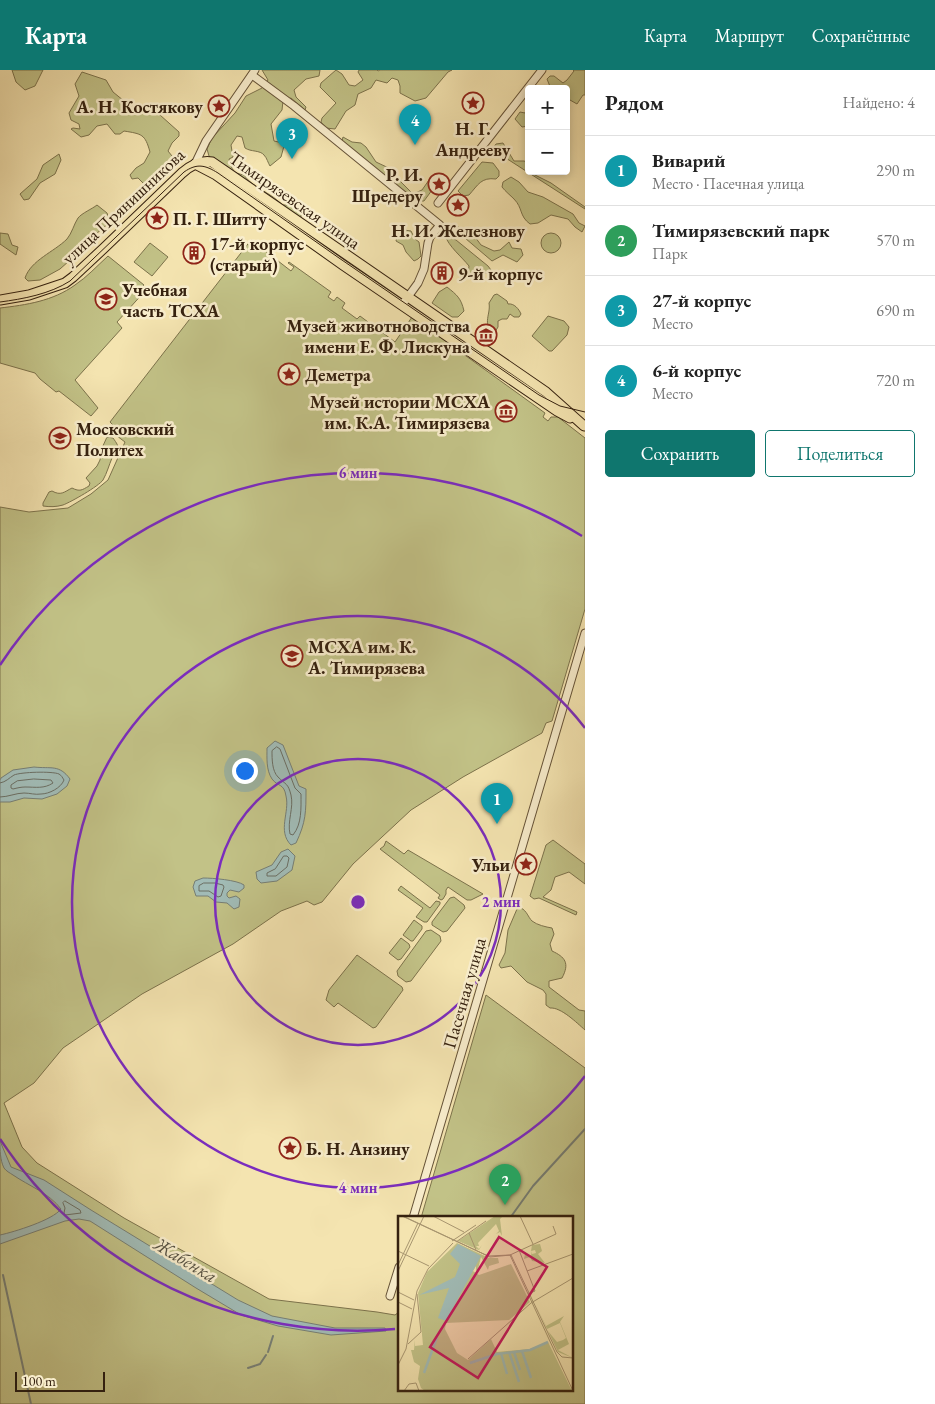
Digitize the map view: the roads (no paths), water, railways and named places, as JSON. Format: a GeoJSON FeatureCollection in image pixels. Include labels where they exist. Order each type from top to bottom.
{"type":"FeatureCollection","features":[{"type":"Feature","properties":{"kind":"main road","name":"Тимирязевская улица"},"geometry":{"type":"LineString","coordinates":[[195,164],[207,161],[212,162],[546,392],[584,427]]}},
{"type":"Feature","properties":{"kind":"main road","name":"Тимирязевская улица"},"geometry":{"type":"LineString","coordinates":[[195,164],[216,175],[556,411],[584,427]]}},
{"type":"Feature","properties":{"kind":"main road","name":"улица Прянишникова"},"geometry":{"type":"LineString","coordinates":[[0,300],[29,295],[65,283],[182,172],[195,164]]}},
{"type":"Feature","properties":{"kind":"street"},"geometry":{"type":"LineString","coordinates":[[438,203],[542,70]]}},
{"type":"Feature","properties":{"kind":"street"},"geometry":{"type":"LineString","coordinates":[[253,72],[440,225],[428,242],[424,269],[418,283],[402,305]]}},
{"type":"Feature","properties":{"kind":"street","name":"улица Прянишникова"},"geometry":{"type":"LineString","coordinates":[[195,164],[206,141],[253,72]]}},
{"type":"Feature","properties":{"kind":"street","name":"Пасечная улица"},"geometry":{"type":"LineString","coordinates":[[414,1216],[585,633]]}},
{"type":"Feature","properties":{"kind":"street"},"geometry":{"type":"LineString","coordinates":[[390,1296],[398,1270]]}},
{"type":"Feature","properties":{"kind":"water"},"geometry":{"type":"Polygon","coordinates":[[[275,741],[283,745],[299,786],[306,789],[304,823],[296,843],[291,845],[287,840],[284,828],[287,802],[285,792],[272,779],[268,768],[267,748],[275,741]]]}},
{"type":"Feature","properties":{"kind":"water"},"geometry":{"type":"Polygon","coordinates":[[[34,767],[54,768],[62,771],[70,779],[67,786],[57,794],[42,799],[24,798],[10,802],[0,802],[1,778],[13,770],[34,767]]]}},
{"type":"Feature","properties":{"kind":"water"},"geometry":{"type":"Polygon","coordinates":[[[288,849],[295,856],[292,870],[277,881],[261,883],[257,879],[256,872],[272,865],[281,852],[288,849]]]}},
{"type":"Feature","properties":{"kind":"water"},"geometry":{"type":"Polygon","coordinates":[[[203,878],[231,881],[244,885],[244,888],[239,892],[230,890],[227,893],[229,898],[236,896],[240,899],[239,907],[234,909],[227,903],[216,902],[208,896],[196,896],[193,887],[195,881],[203,878]]]}},
{"type":"Feature","properties":{"kind":"water"},"geometry":{"type":"Polygon","coordinates":[[[0,1141],[11,1167],[44,1180],[238,1300],[272,1316],[335,1328],[385,1328],[386,1331],[331,1335],[278,1326],[241,1315],[90,1221],[79,1219],[65,1221],[0,1244],[0,1235],[42,1221],[61,1209],[45,1194],[5,1169],[1,1158],[0,1141]]]}},
{"type":"Feature","properties":{"kind":"waterway","name":"Жабенка"},"geometry":{"type":"LineString","coordinates":[[511,1216],[533,1186],[585,1129]]}},
{"type":"Feature","properties":{"kind":"waterway"},"geometry":{"type":"LineString","coordinates":[[3,1275],[31,1404]]}},
{"type":"Feature","properties":{"kind":"waterway"},"geometry":{"type":"LineString","coordinates":[[268,1352],[273,1336]]}},
{"type":"Feature","properties":{"kind":"waterway"},"geometry":{"type":"LineString","coordinates":[[248,1368],[260,1364],[266,1355]]}},
{"type":"Feature","properties":{"kind":"tram line"},"geometry":{"type":"LineString","coordinates":[[0,302],[45,293],[70,281],[184,172],[193,167],[201,166],[218,173],[539,395],[560,406],[585,412]]}},
{"type":"Feature","properties":{"kind":"place","name":"Н. Г. Андрееву"},"geometry":{"type":"Point","coordinates":[473,103]}},
{"type":"Feature","properties":{"kind":"place","name":"А. Н. Костякову"},"geometry":{"type":"Point","coordinates":[219,106]}},
{"type":"Feature","properties":{"kind":"place","name":"6-й корпус"},"geometry":{"type":"Point","coordinates":[415,145]}},
{"type":"Feature","properties":{"kind":"place","name":"27-й корпус"},"geometry":{"type":"Point","coordinates":[292,159]}},
{"type":"Feature","properties":{"kind":"place","name":"Р. И. Шредеру"},"geometry":{"type":"Point","coordinates":[439,184]}},
{"type":"Feature","properties":{"kind":"place","name":"Н. И. Железнову"},"geometry":{"type":"Point","coordinates":[458,205]}},
{"type":"Feature","properties":{"kind":"place","name":"П. Г. Шитту"},"geometry":{"type":"Point","coordinates":[157,218]}},
{"type":"Feature","properties":{"kind":"place","name":"17-й корпус (старый)"},"geometry":{"type":"Point","coordinates":[194,253]}},
{"type":"Feature","properties":{"kind":"place","name":"9-й корпус"},"geometry":{"type":"Point","coordinates":[442,273]}},
{"type":"Feature","properties":{"kind":"place","name":"Учебная часть ТСХА"},"geometry":{"type":"Point","coordinates":[106,299]}},
{"type":"Feature","properties":{"kind":"place","name":"Музей животноводства имени Е. Ф. Лискуна"},"geometry":{"type":"Point","coordinates":[486,335]}},
{"type":"Feature","properties":{"kind":"place","name":"Деметра"},"geometry":{"type":"Point","coordinates":[289,374]}},
{"type":"Feature","properties":{"kind":"place","name":"Музей истории МСХА им. К.А. Тимирязева"},"geometry":{"type":"Point","coordinates":[506,411]}},
{"type":"Feature","properties":{"kind":"place","name":"Московский Политех"},"geometry":{"type":"Point","coordinates":[60,438]}},
{"type":"Feature","properties":{"kind":"place","name":"МСХА им. К. А. Тимирязева"},"geometry":{"type":"Point","coordinates":[292,656]}},
{"type":"Feature","properties":{"kind":"place","name":"Виварий"},"geometry":{"type":"Point","coordinates":[497,824]}},
{"type":"Feature","properties":{"kind":"place","name":"Ульи"},"geometry":{"type":"Point","coordinates":[526,864]}},
{"type":"Feature","properties":{"kind":"place","name":"Б. Н. Анзину"},"geometry":{"type":"Point","coordinates":[290,1148]}},
{"type":"Feature","properties":{"kind":"place","name":"Тимирязевский парк"},"geometry":{"type":"Point","coordinates":[505,1205]}}]}
